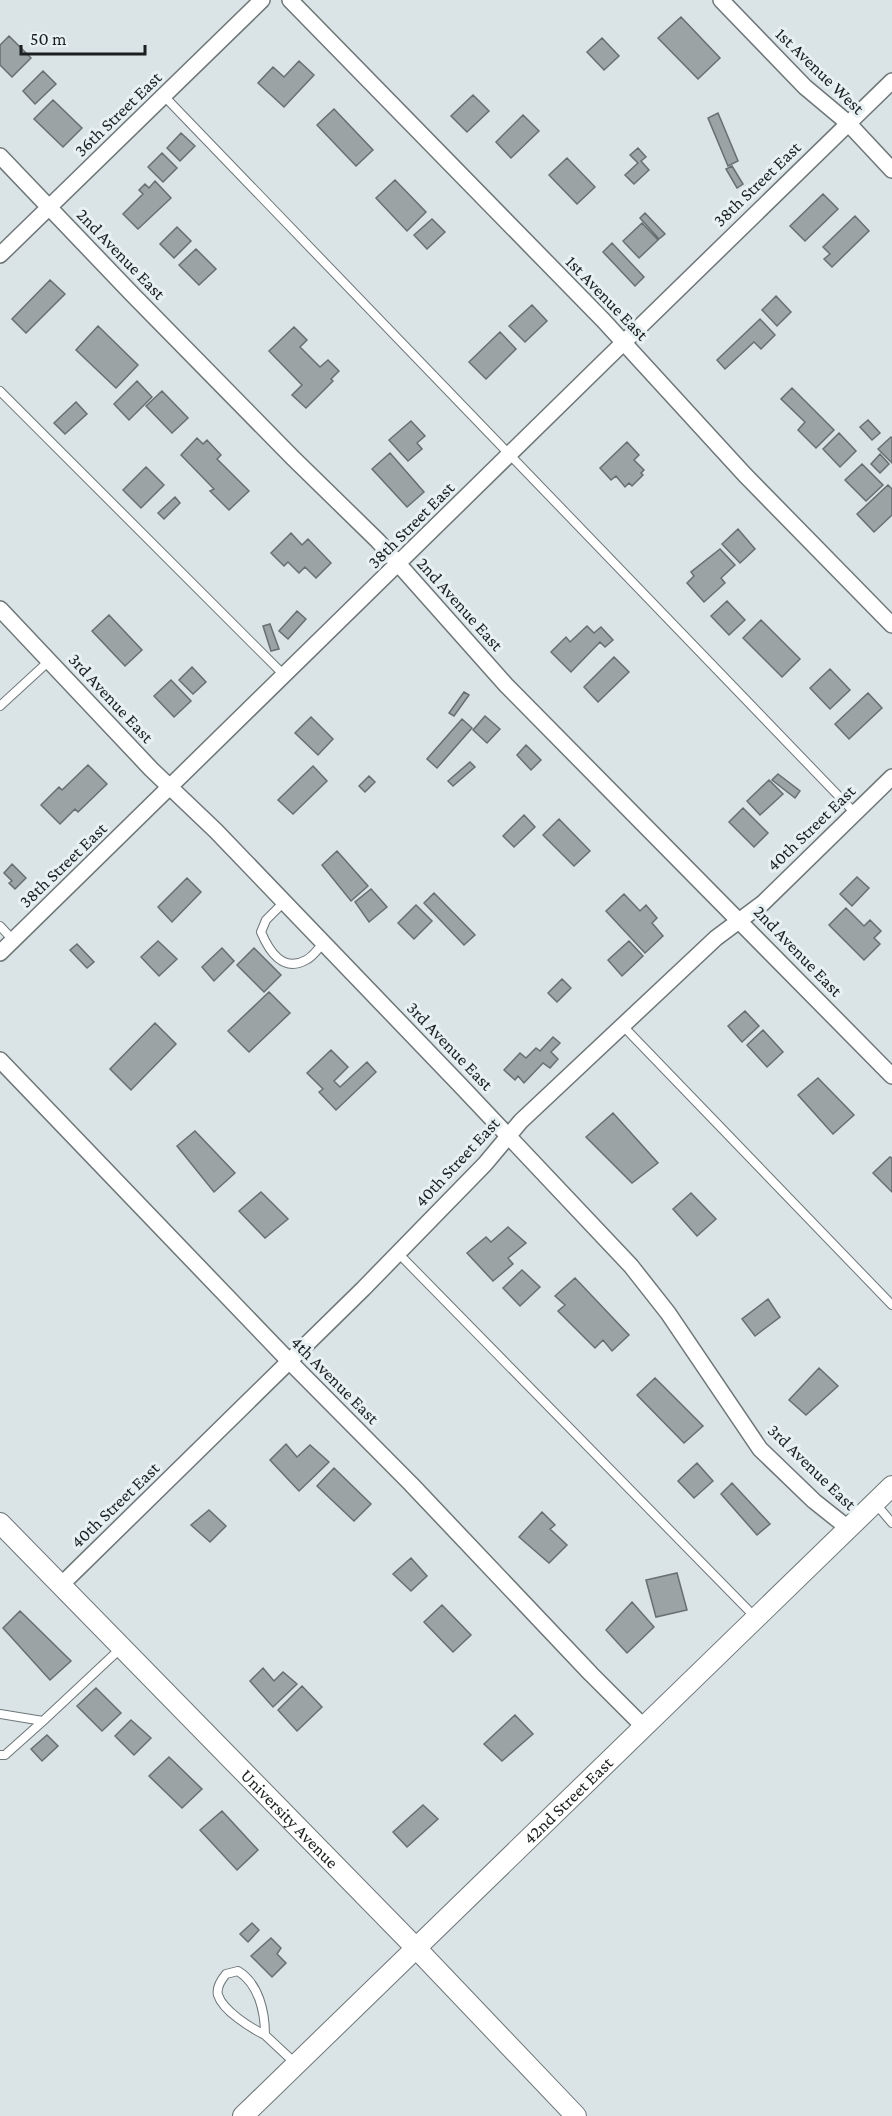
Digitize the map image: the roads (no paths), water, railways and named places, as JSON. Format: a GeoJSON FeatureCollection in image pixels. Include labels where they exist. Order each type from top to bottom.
{"type":"FeatureCollection","features":[{"type":"Feature","properties":{"kind":"main road","name":"42nd Street East"},"geometry":{"type":"LineString","coordinates":[[243,2116],[892,1486]]}},
{"type":"Feature","properties":{"kind":"main road","name":"University Avenue"},"geometry":{"type":"LineString","coordinates":[[0,1523],[416,1948],[576,2116]]}},
{"type":"Feature","properties":{"kind":"street","name":"36th Street East"},"geometry":{"type":"LineString","coordinates":[[0,255],[262,0]]}},
{"type":"Feature","properties":{"kind":"street","name":"1st Avenue East"},"geometry":{"type":"LineString","coordinates":[[290,0],[623,342],[746,475],[892,626]]}},
{"type":"Feature","properties":{"kind":"street","name":"1st Avenue West"},"geometry":{"type":"LineString","coordinates":[[721,0],[805,87],[848,123],[892,170]]}},
{"type":"Feature","properties":{"kind":"street","name":"38th Street East"},"geometry":{"type":"LineString","coordinates":[[0,953],[892,81]]}},
{"type":"Feature","properties":{"kind":"street","name":"2nd Avenue East"},"geometry":{"type":"LineString","coordinates":[[0,156],[131,293],[378,541],[506,685],[892,1076]]}},
{"type":"Feature","properties":{"kind":"street","name":"3rd Avenue East"},"geometry":{"type":"LineString","coordinates":[[0,609],[170,788],[216,831],[324,943],[631,1266],[668,1313],[760,1449],[814,1501],[848,1528]]}},
{"type":"Feature","properties":{"kind":"street","name":"40th Street East"},"geometry":{"type":"LineString","coordinates":[[61,1585],[398,1253],[485,1164],[521,1121],[716,938],[763,903],[892,777]]}},
{"type":"Feature","properties":{"kind":"street","name":"4th Avenue East"},"geometry":{"type":"LineString","coordinates":[[0,1060],[644,1727]]}},
{"type":"Feature","properties":{"kind":"lane"},"geometry":{"type":"LineString","coordinates":[[164,96],[855,813]]}},
{"type":"Feature","properties":{"kind":"lane"},"geometry":{"type":"LineString","coordinates":[[0,390],[285,676]]}},
{"type":"Feature","properties":{"kind":"lane"},"geometry":{"type":"LineString","coordinates":[[0,706],[49,661]]}},
{"type":"Feature","properties":{"kind":"lane"},"geometry":{"type":"LineString","coordinates":[[284,902],[266,920],[261,932],[268,949],[278,959],[293,964],[307,960],[324,943]]}},
{"type":"Feature","properties":{"kind":"lane"},"geometry":{"type":"LineString","coordinates":[[0,926],[13,940]]}},
{"type":"Feature","properties":{"kind":"lane"},"geometry":{"type":"LineString","coordinates":[[622,1025],[892,1305]]}},
{"type":"Feature","properties":{"kind":"lane"},"geometry":{"type":"LineString","coordinates":[[398,1253],[756,1618]]}},
{"type":"Feature","properties":{"kind":"lane"},"geometry":{"type":"LineString","coordinates":[[875,1502],[892,1523]]}},
{"type":"Feature","properties":{"kind":"lane"},"geometry":{"type":"LineString","coordinates":[[0,1755],[5,1755],[121,1648]]}},
{"type":"Feature","properties":{"kind":"lane"},"geometry":{"type":"LineString","coordinates":[[0,1714],[43,1721]]}},
{"type":"Feature","properties":{"kind":"lane"},"geometry":{"type":"LineString","coordinates":[[265,2035],[265,2017],[258,1996],[247,1976],[238,1971],[226,1974],[219,1982],[218,1994],[224,2005],[249,2027],[265,2035],[296,2064]]}}]}
